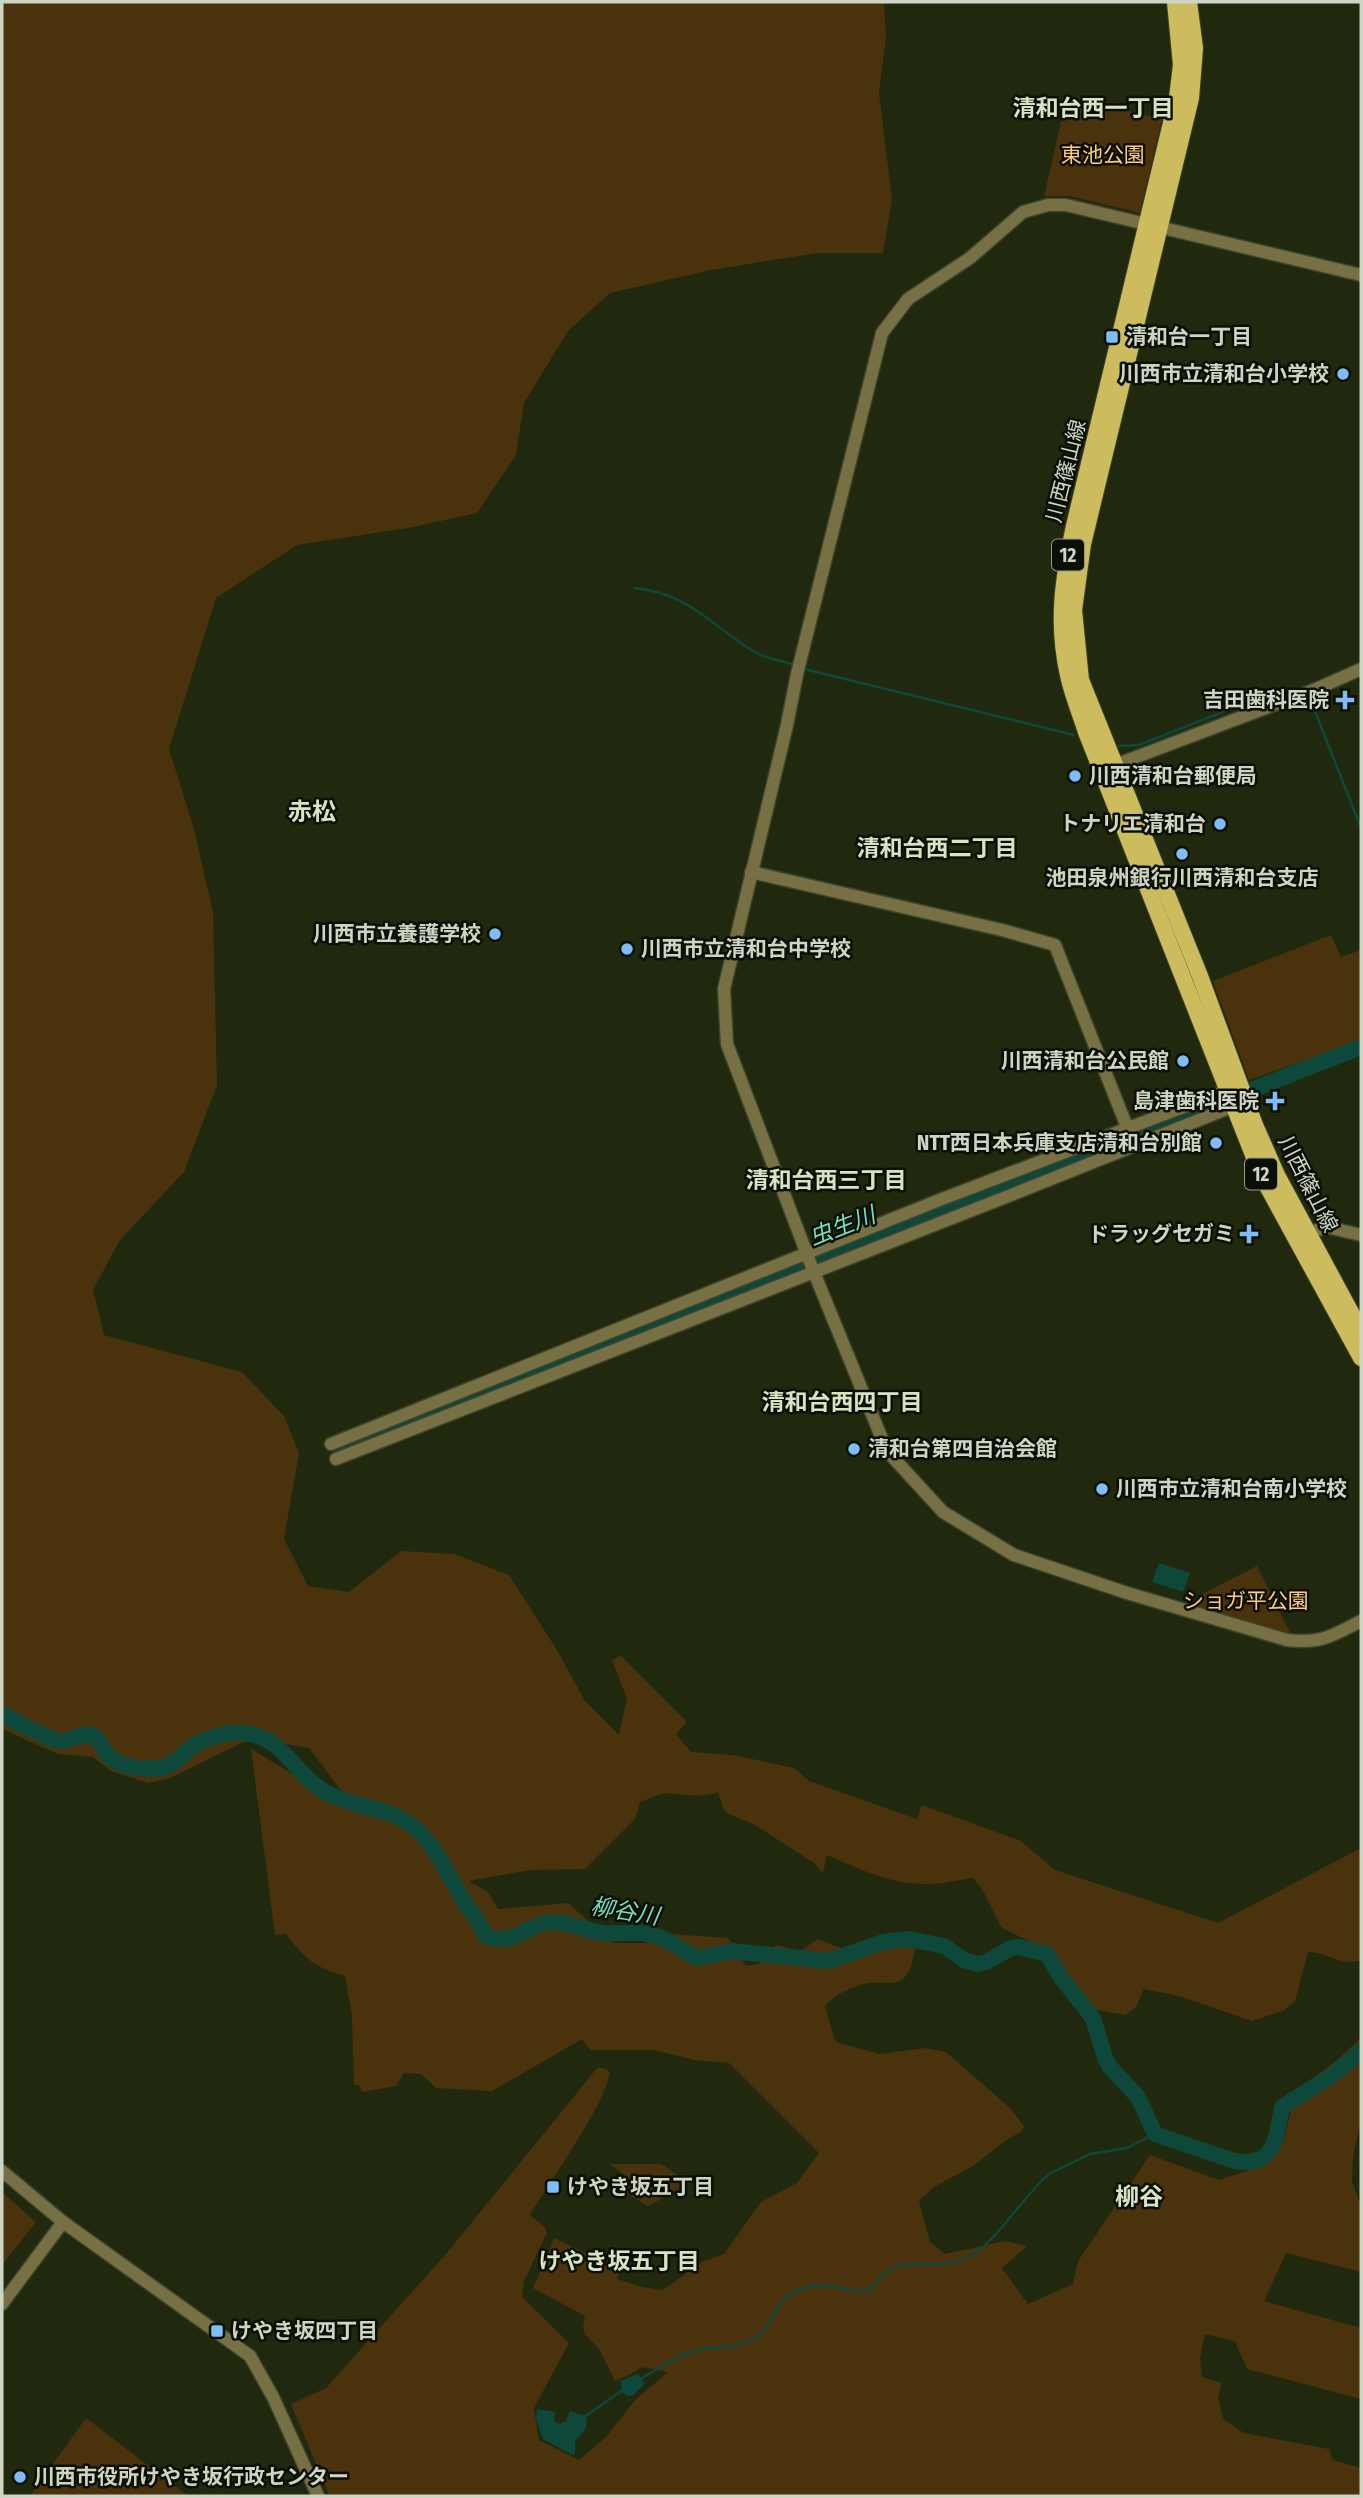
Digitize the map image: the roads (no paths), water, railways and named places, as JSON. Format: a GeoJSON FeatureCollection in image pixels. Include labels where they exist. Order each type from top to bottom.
{"type":"FeatureCollection","features":[{"type":"Feature","properties":{"kind":"main road","name":"川西篠山線"},"geometry":{"type":"LineString","coordinates":[[1153,226],[1179,84],[1181,44],[1175,2]]}},
{"type":"Feature","properties":{"kind":"main road","name":"川西篠山線"},"geometry":{"type":"LineString","coordinates":[[1189,2],[1195,48],[1193,81],[1184,129],[1153,226],[1074,526],[1060,606],[1062,639],[1068,677],[1086,732],[1109,767],[1234,1087],[1261,1175],[1302,1235],[1361,1331]]}},
{"type":"Feature","properties":{"kind":"main road","name":"川西篠山線"},"geometry":{"type":"LineString","coordinates":[[1302,1235],[1361,1357]]}},
{"type":"Feature","properties":{"kind":"street"},"geometry":{"type":"LineString","coordinates":[[1361,275],[1066,205],[1048,205],[1023,212],[970,258],[908,299],[882,333],[797,674],[724,989],[727,1044],[806,1254],[887,1451],[943,1512],[1014,1555],[1154,1602],[1287,1640],[1321,1641],[1361,1621]]}},
{"type":"Feature","properties":{"kind":"street"},"geometry":{"type":"LineString","coordinates":[[1109,767],[1361,669]]}},
{"type":"Feature","properties":{"kind":"street"},"geometry":{"type":"LineString","coordinates":[[751,872],[1055,945],[1128,1127]]}},
{"type":"Feature","properties":{"kind":"street"},"geometry":{"type":"LineString","coordinates":[[331,1444],[1234,1087]]}},
{"type":"Feature","properties":{"kind":"street"},"geometry":{"type":"LineString","coordinates":[[336,1459],[1240,1105]]}},
{"type":"Feature","properties":{"kind":"street"},"geometry":{"type":"LineString","coordinates":[[1302,1235],[1327,1227],[1361,1235]]}},
{"type":"Feature","properties":{"kind":"street"},"geometry":{"type":"LineString","coordinates":[[2,2171],[63,2222],[250,2356],[274,2397],[317,2496]]}},
{"type":"Feature","properties":{"kind":"street"},"geometry":{"type":"LineString","coordinates":[[2,2304],[63,2222]]}},
{"type":"Feature","properties":{"kind":"water"},"geometry":{"type":"Polygon","coordinates":[[[1159,1563],[1190,1573],[1183,1592],[1152,1582],[1159,1563]]]}},
{"type":"Feature","properties":{"kind":"water"},"geometry":{"type":"Polygon","coordinates":[[[638,2374],[645,2384],[633,2395],[623,2393],[620,2381],[638,2374]]]}},
{"type":"Feature","properties":{"kind":"water"},"geometry":{"type":"Polygon","coordinates":[[[537,2409],[555,2412],[554,2421],[560,2424],[566,2421],[570,2411],[586,2416],[586,2427],[575,2441],[575,2454],[572,2455],[543,2439],[536,2419],[537,2409]]]}},
{"type":"Feature","properties":{"kind":"waterway"},"geometry":{"type":"LineString","coordinates":[[634,588],[670,596],[698,611],[753,651],[794,665]]}},
{"type":"Feature","properties":{"kind":"waterway"},"geometry":{"type":"LineString","coordinates":[[804,669],[1074,735]]}},
{"type":"Feature","properties":{"kind":"waterway"},"geometry":{"type":"LineString","coordinates":[[1119,746],[1139,745],[1271,693],[1281,693]]}},
{"type":"Feature","properties":{"kind":"waterway"},"geometry":{"type":"LineString","coordinates":[[1309,701],[1361,828]]}},
{"type":"Feature","properties":{"kind":"waterway","name":"虫生川"},"geometry":{"type":"LineString","coordinates":[[340,1447],[1361,1047]]}},
{"type":"Feature","properties":{"kind":"waterway","name":"柳谷川"},"geometry":{"type":"LineString","coordinates":[[2,1714],[54,1740],[91,1735],[113,1760],[136,1768],[168,1766],[198,1743],[225,1734],[244,1733],[267,1740],[324,1791],[343,1800],[394,1815],[416,1829],[439,1857],[486,1936],[497,1939],[506,1939],[538,1925],[557,1922],[599,1932],[652,1935],[697,1958],[732,1951],[828,1961],[883,1942],[909,1939],[944,1946],[964,1960],[978,1964],[1011,1948],[1019,1947],[1047,1954],[1062,1979],[1093,2018],[1105,2058],[1138,2097],[1155,2134],[1234,2161],[1248,2162],[1266,2155],[1275,2140],[1282,2107],[1334,2074],[1361,2051]]}},
{"type":"Feature","properties":{"kind":"waterway"},"geometry":{"type":"LineString","coordinates":[[639,2380],[689,2353],[704,2348],[741,2344],[755,2338],[768,2325],[781,2303],[796,2291],[816,2286],[867,2291],[884,2274],[897,2266],[945,2264],[967,2257],[986,2244],[1051,2173],[1090,2154],[1127,2148],[1155,2134]]}},
{"type":"Feature","properties":{"kind":"waterway"},"geometry":{"type":"LineString","coordinates":[[584,2417],[624,2389]]}},
{"type":"Feature","properties":{"kind":"place","name":"清和台一丁目"},"geometry":{"type":"Point","coordinates":[1112,337]}},
{"type":"Feature","properties":{"kind":"place","name":"川西市立清和台小学校"},"geometry":{"type":"Point","coordinates":[1343,374]}},
{"type":"Feature","properties":{"kind":"place","name":"吉田歯科医院"},"geometry":{"type":"Point","coordinates":[1345,700]}},
{"type":"Feature","properties":{"kind":"place","name":"川西清和台郵便局"},"geometry":{"type":"Point","coordinates":[1075,776]}},
{"type":"Feature","properties":{"kind":"place","name":"トナリエ清和台"},"geometry":{"type":"Point","coordinates":[1220,824]}},
{"type":"Feature","properties":{"kind":"place","name":"池田泉州銀行川西清和台支店"},"geometry":{"type":"Point","coordinates":[1182,854]}},
{"type":"Feature","properties":{"kind":"place","name":"川西市立養護学校"},"geometry":{"type":"Point","coordinates":[495,934]}},
{"type":"Feature","properties":{"kind":"place","name":"川西市立清和台中学校"},"geometry":{"type":"Point","coordinates":[627,949]}},
{"type":"Feature","properties":{"kind":"place","name":"川西清和台公民館"},"geometry":{"type":"Point","coordinates":[1183,1061]}},
{"type":"Feature","properties":{"kind":"place","name":"島津歯科医院"},"geometry":{"type":"Point","coordinates":[1275,1101]}},
{"type":"Feature","properties":{"kind":"place","name":"NTT西日本兵庫支店清和台別館"},"geometry":{"type":"Point","coordinates":[1216,1143]}},
{"type":"Feature","properties":{"kind":"place","name":"ドラッグセガミ"},"geometry":{"type":"Point","coordinates":[1249,1234]}},
{"type":"Feature","properties":{"kind":"place","name":"清和台第四自治会館"},"geometry":{"type":"Point","coordinates":[854,1449]}},
{"type":"Feature","properties":{"kind":"place","name":"川西市立清和台南小学校"},"geometry":{"type":"Point","coordinates":[1102,1489]}},
{"type":"Feature","properties":{"kind":"place","name":"けやき坂五丁目"},"geometry":{"type":"Point","coordinates":[553,2187]}},
{"type":"Feature","properties":{"kind":"place","name":"けやき坂四丁目"},"geometry":{"type":"Point","coordinates":[217,2331]}},
{"type":"Feature","properties":{"kind":"place","name":"川西市役所けやき坂行政センター"},"geometry":{"type":"Point","coordinates":[20,2477]}},
{"type":"Feature","properties":{"kind":"district","name":"清和台西一丁目"},"geometry":{"type":"Point","coordinates":[1093,108]}},
{"type":"Feature","properties":{"kind":"district","name":"赤松"},"geometry":{"type":"Point","coordinates":[312,812]}},
{"type":"Feature","properties":{"kind":"district","name":"清和台西二丁目"},"geometry":{"type":"Point","coordinates":[937,848]}},
{"type":"Feature","properties":{"kind":"district","name":"清和台西三丁目"},"geometry":{"type":"Point","coordinates":[826,1180]}},
{"type":"Feature","properties":{"kind":"district","name":"清和台西四丁目"},"geometry":{"type":"Point","coordinates":[842,1402]}},
{"type":"Feature","properties":{"kind":"district","name":"柳谷"},"geometry":{"type":"Point","coordinates":[1139,2197]}},
{"type":"Feature","properties":{"kind":"district","name":"けやき坂五丁目"},"geometry":{"type":"Point","coordinates":[619,2261]}},
{"type":"Feature","properties":{"kind":"park label","name":"東池公園"},"geometry":{"type":"Point","coordinates":[1103,155]}},
{"type":"Feature","properties":{"kind":"park label","name":"ショガ平公園"},"geometry":{"type":"Point","coordinates":[1246,1601]}}]}
